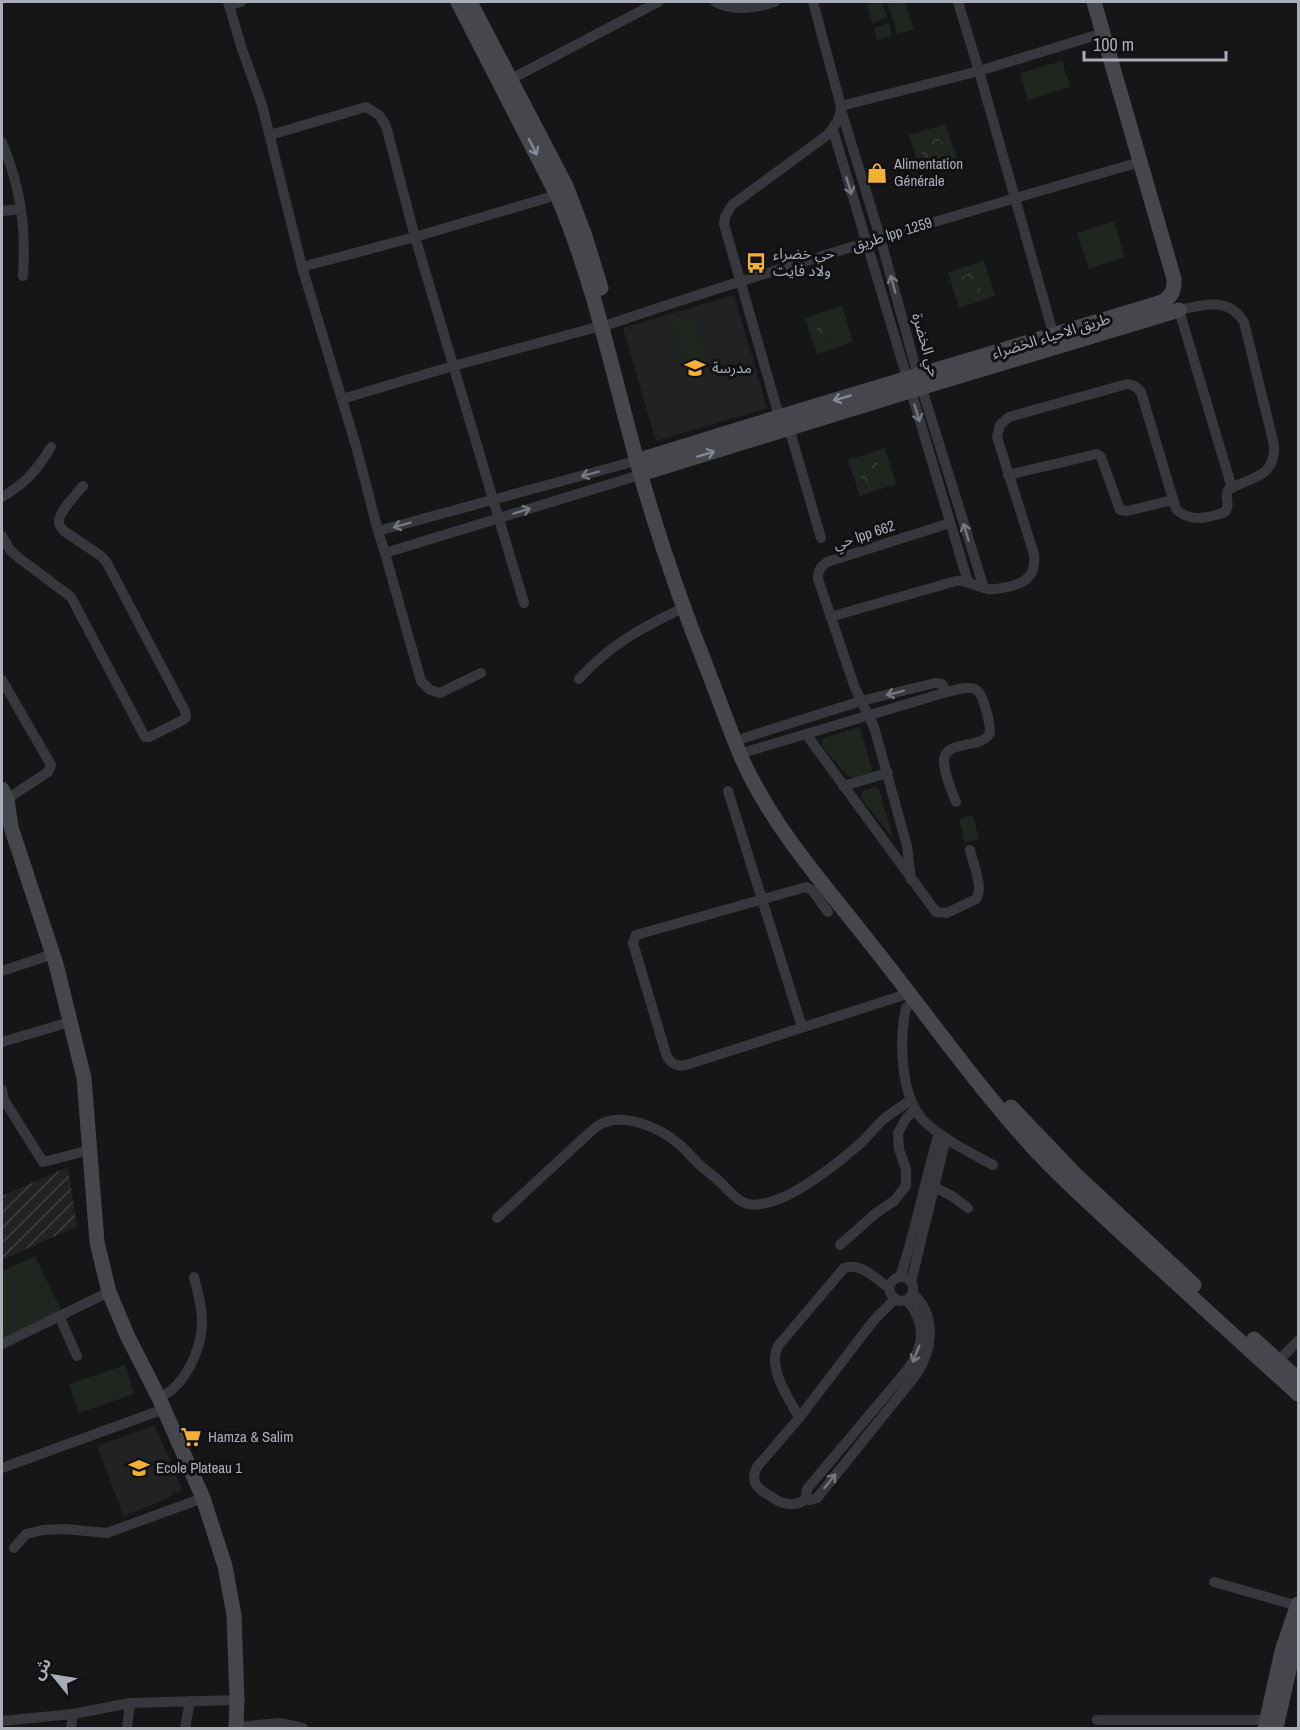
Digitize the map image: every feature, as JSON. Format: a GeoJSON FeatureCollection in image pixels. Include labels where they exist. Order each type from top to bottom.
{"type":"FeatureCollection","features":[{"type":"Feature","properties":{"kind":"main road"},"geometry":{"type":"LineString","coordinates":[[1094,2],[1140,162]]}},
{"type":"Feature","properties":{"kind":"main road"},"geometry":{"type":"LineString","coordinates":[[470,5],[555,163],[576,210],[594,261],[606,325],[683,608],[741,756],[766,805],[797,850],[1002,1112],[1056,1172],[1299,1394]]}},
{"type":"Feature","properties":{"kind":"main road"},"geometry":{"type":"LineString","coordinates":[[470,5],[557,195],[606,325]]}},
{"type":"Feature","properties":{"kind":"main road","name":"طريق الاحياء الخضراء"},"geometry":{"type":"LineString","coordinates":[[643,466],[914,383],[1164,301],[1172,294],[1175,284],[1140,162]]}},
{"type":"Feature","properties":{"kind":"main road"},"geometry":{"type":"LineString","coordinates":[[914,383],[1179,310]]}},
{"type":"Feature","properties":{"kind":"main road"},"geometry":{"type":"LineString","coordinates":[[643,466],[698,622],[746,745],[764,783],[793,828],[1012,1109],[1094,1193],[1299,1379]]}},
{"type":"Feature","properties":{"kind":"main road"},"geometry":{"type":"LineString","coordinates":[[4,794],[6,830],[53,954],[84,1078],[97,1242],[109,1292],[203,1498],[225,1566],[234,1615],[236,1728]]}},
{"type":"Feature","properties":{"kind":"main road"},"geometry":{"type":"LineString","coordinates":[[1269,1726],[1282,1651],[1298,1605]]}},
{"type":"Feature","properties":{"kind":"main road"},"geometry":{"type":"LineString","coordinates":[[1269,1726],[1299,1635]]}},
{"type":"Feature","properties":{"kind":"street"},"geometry":{"type":"LineString","coordinates":[[241,2],[228,3],[262,105],[302,267],[356,446],[421,681],[430,690],[440,693],[481,673]]}},
{"type":"Feature","properties":{"kind":"street"},"geometry":{"type":"LineString","coordinates":[[511,80],[658,2]]}},
{"type":"Feature","properties":{"kind":"street"},"geometry":{"type":"LineString","coordinates":[[715,2],[731,9],[764,6],[775,2]]}},
{"type":"Feature","properties":{"kind":"street"},"geometry":{"type":"LineString","coordinates":[[813,2],[841,108],[840,117],[832,130],[732,205],[724,224],[821,538]]}},
{"type":"Feature","properties":{"kind":"street"},"geometry":{"type":"LineString","coordinates":[[958,2],[980,71],[1054,336]]}},
{"type":"Feature","properties":{"kind":"street"},"geometry":{"type":"LineString","coordinates":[[841,108],[980,71],[1103,33]]}},
{"type":"Feature","properties":{"kind":"street"},"geometry":{"type":"LineString","coordinates":[[270,135],[366,107],[379,115],[386,126],[415,237],[525,603]]}},
{"type":"Feature","properties":{"kind":"street","name":"حي الخضرة"},"geometry":{"type":"LineString","coordinates":[[841,108],[880,237],[914,383],[984,588]]}},
{"type":"Feature","properties":{"kind":"street"},"geometry":{"type":"LineString","coordinates":[[832,130],[866,242],[914,383],[950,523],[968,582]]}},
{"type":"Feature","properties":{"kind":"street"},"geometry":{"type":"LineString","coordinates":[[2,142],[13,170],[21,209],[24,237],[23,276]]}},
{"type":"Feature","properties":{"kind":"street","name":"طريق lpp 1259"},"geometry":{"type":"LineString","coordinates":[[342,399],[453,366],[606,325],[740,280],[880,237],[1140,162]]}},
{"type":"Feature","properties":{"kind":"street"},"geometry":{"type":"LineString","coordinates":[[302,267],[415,237],[557,195]]}},
{"type":"Feature","properties":{"kind":"street"},"geometry":{"type":"LineString","coordinates":[[2,211],[21,209]]}},
{"type":"Feature","properties":{"kind":"street"},"geometry":{"type":"LineString","coordinates":[[830,617],[956,581],[968,582],[993,590],[1026,580],[1033,569],[1034,554],[997,437],[1000,425],[1008,417],[1127,384],[1138,388],[1141,392],[1176,509],[1187,518],[1201,519],[1227,511],[1226,494],[1228,490],[1259,477],[1273,461],[1275,453],[1244,322],[1233,310],[1215,303],[1179,310],[1232,488]]}},
{"type":"Feature","properties":{"kind":"street"},"geometry":{"type":"LineString","coordinates":[[2,496],[31,476],[51,447]]}},
{"type":"Feature","properties":{"kind":"street"},"geometry":{"type":"LineString","coordinates":[[1008,475],[1097,453],[1101,457],[1120,510],[1127,511],[1173,500]]}},
{"type":"Feature","properties":{"kind":"street"},"geometry":{"type":"LineString","coordinates":[[378,531],[495,500],[643,466]]}},
{"type":"Feature","properties":{"kind":"street"},"geometry":{"type":"LineString","coordinates":[[385,553],[500,518],[643,466]]}},
{"type":"Feature","properties":{"kind":"street"},"geometry":{"type":"LineString","coordinates":[[2,536],[10,550],[70,597],[145,737],[183,720],[186,717],[185,711],[107,562],[59,525],[61,514],[83,486]]}},
{"type":"Feature","properties":{"kind":"street","name":"حي lpp 662"},"geometry":{"type":"LineString","coordinates":[[912,880],[908,846],[874,727],[855,688],[818,579],[820,569],[827,562],[950,523]]}},
{"type":"Feature","properties":{"kind":"street"},"geometry":{"type":"LineString","coordinates":[[579,679],[600,657],[624,639],[683,608]]}},
{"type":"Feature","properties":{"kind":"street"},"geometry":{"type":"LineString","coordinates":[[2,680],[51,765],[48,772],[4,794]]}},
{"type":"Feature","properties":{"kind":"street"},"geometry":{"type":"LineString","coordinates":[[746,745],[861,701],[937,682],[942,684],[947,692]]}},
{"type":"Feature","properties":{"kind":"street"},"geometry":{"type":"LineString","coordinates":[[746,745],[806,734],[947,692],[970,688],[978,691],[991,730],[985,740],[952,749],[945,755],[944,764],[956,802]]}},
{"type":"Feature","properties":{"kind":"street"},"geometry":{"type":"LineString","coordinates":[[806,734],[933,910],[939,914],[947,913],[979,896],[980,889],[970,850]]}},
{"type":"Feature","properties":{"kind":"street"},"geometry":{"type":"LineString","coordinates":[[843,786],[888,773]]}},
{"type":"Feature","properties":{"kind":"street"},"geometry":{"type":"LineString","coordinates":[[728,790],[802,1028]]}},
{"type":"Feature","properties":{"kind":"street"},"geometry":{"type":"LineString","coordinates":[[828,912],[815,892],[810,888],[803,888],[634,937],[633,943],[666,1054],[671,1063],[681,1066],[912,997]]}},
{"type":"Feature","properties":{"kind":"street"},"geometry":{"type":"LineString","coordinates":[[2,971],[53,954]]}},
{"type":"Feature","properties":{"kind":"street"},"geometry":{"type":"LineString","coordinates":[[912,997],[906,1008],[903,1035],[904,1072],[913,1105],[923,1120],[943,1135],[993,1165]]}},
{"type":"Feature","properties":{"kind":"street"},"geometry":{"type":"LineString","coordinates":[[2,1041],[70,1022]]}},
{"type":"Feature","properties":{"kind":"street"},"geometry":{"type":"LineString","coordinates":[[2,1097],[43,1162],[90,1150]]}},
{"type":"Feature","properties":{"kind":"street"},"geometry":{"type":"LineString","coordinates":[[497,1218],[588,1134],[600,1125],[616,1120],[639,1122],[659,1130],[718,1180],[738,1201],[750,1205],[763,1204],[781,1198],[818,1176],[862,1142],[884,1119],[913,1105]]}},
{"type":"Feature","properties":{"kind":"street"},"geometry":{"type":"LineString","coordinates":[[840,1245],[894,1200],[906,1186],[906,1169],[899,1149],[898,1133],[913,1105]]}},
{"type":"Feature","properties":{"kind":"street"},"geometry":{"type":"LineString","coordinates":[[900,1277],[934,1187],[943,1135]]}},
{"type":"Feature","properties":{"kind":"street"},"geometry":{"type":"LineString","coordinates":[[895,1299],[874,1320],[799,1418],[757,1467],[753,1478],[758,1488],[782,1503],[796,1504],[808,1498],[807,1489],[907,1378],[916,1355],[921,1332],[920,1321],[910,1297],[913,1285],[911,1282],[921,1221],[943,1135]]}},
{"type":"Feature","properties":{"kind":"street"},"geometry":{"type":"LineString","coordinates":[[934,1187],[952,1196],[968,1208]]}},
{"type":"Feature","properties":{"kind":"street"},"geometry":{"type":"LineString","coordinates":[[799,1418],[774,1367],[774,1357],[778,1347],[844,1268],[852,1266],[860,1268],[889,1288]]}},
{"type":"Feature","properties":{"kind":"street"},"geometry":{"type":"LineString","coordinates":[[2,1468],[162,1404],[183,1378],[196,1355],[202,1326],[194,1277]]}},
{"type":"Feature","properties":{"kind":"street"},"geometry":{"type":"LineString","coordinates":[[910,1297],[903,1301],[895,1299],[889,1288],[892,1281],[900,1277],[911,1282]]}},
{"type":"Feature","properties":{"kind":"street"},"geometry":{"type":"LineString","coordinates":[[2,1344],[109,1292]]}},
{"type":"Feature","properties":{"kind":"street"},"geometry":{"type":"LineString","coordinates":[[59,1317],[77,1356]]}},
{"type":"Feature","properties":{"kind":"street"},"geometry":{"type":"LineString","coordinates":[[1278,1361],[1299,1341]]}},
{"type":"Feature","properties":{"kind":"street"},"geometry":{"type":"LineString","coordinates":[[14,1548],[26,1534],[43,1530],[65,1529],[107,1533],[203,1498]]}},
{"type":"Feature","properties":{"kind":"street"},"geometry":{"type":"LineString","coordinates":[[1214,1582],[1298,1605]]}},
{"type":"Feature","properties":{"kind":"street"},"geometry":{"type":"LineString","coordinates":[[2,1721],[73,1714],[130,1703],[237,1700]]}},
{"type":"Feature","properties":{"kind":"street"},"geometry":{"type":"LineString","coordinates":[[185,1728],[189,1701]]}},
{"type":"Feature","properties":{"kind":"street"},"geometry":{"type":"LineString","coordinates":[[127,1728],[130,1703]]}},
{"type":"Feature","properties":{"kind":"street"},"geometry":{"type":"LineString","coordinates":[[71,1728],[73,1714]]}},
{"type":"Feature","properties":{"kind":"street"},"geometry":{"type":"LineString","coordinates":[[1097,1720],[1269,1726]]}},
{"type":"Feature","properties":{"kind":"street"},"geometry":{"type":"LineString","coordinates":[[236,1728],[280,1723],[303,1728]]}},
{"type":"Feature","properties":{"kind":"shaded area","name":"مدرسة"},"geometry":{"type":"Polygon","coordinates":[[[734,295],[767,408],[656,441],[623,328],[734,295]]]}},
{"type":"Feature","properties":{"kind":"shaded area"},"geometry":{"type":"Polygon","coordinates":[[[68,1167],[77,1226],[2,1260],[2,1196],[68,1167]]]}},
{"type":"Feature","properties":{"kind":"shaded area","name":"Ecole Plateau 1"},"geometry":{"type":"Polygon","coordinates":[[[155,1425],[182,1490],[124,1516],[97,1446],[155,1425]]]}},
{"type":"Feature","properties":{"kind":"green space"},"geometry":{"type":"Polygon","coordinates":[[[882,2],[887,18],[872,23],[867,5],[882,2]]]}},
{"type":"Feature","properties":{"kind":"green space"},"geometry":{"type":"Polygon","coordinates":[[[887,2],[905,2],[914,29],[897,34],[887,2]]]}},
{"type":"Feature","properties":{"kind":"green space"},"geometry":{"type":"Polygon","coordinates":[[[889,23],[892,35],[877,40],[874,28],[889,23]]]}},
{"type":"Feature","properties":{"kind":"green space"},"geometry":{"type":"Polygon","coordinates":[[[1062,61],[1070,87],[1028,100],[1020,73],[1062,61]]]}},
{"type":"Feature","properties":{"kind":"green space"},"geometry":{"type":"Polygon","coordinates":[[[945,124],[957,159],[920,171],[909,135],[945,124]]]}},
{"type":"Feature","properties":{"kind":"green space"},"geometry":{"type":"Polygon","coordinates":[[[932,137],[942,144],[943,148],[936,158],[932,159],[922,152],[921,148],[928,138],[932,137]]]}},
{"type":"Feature","properties":{"kind":"green space"},"geometry":{"type":"Polygon","coordinates":[[[1114,221],[1125,257],[1089,269],[1077,233],[1114,221]]]}},
{"type":"Feature","properties":{"kind":"green space"},"geometry":{"type":"Polygon","coordinates":[[[984,261],[995,296],[959,308],[948,272],[984,261]]]}},
{"type":"Feature","properties":{"kind":"green space"},"geometry":{"type":"Polygon","coordinates":[[[970,274],[980,281],[981,285],[974,295],[970,296],[960,289],[959,285],[966,275],[970,274]]]}},
{"type":"Feature","properties":{"kind":"green space"},"geometry":{"type":"Polygon","coordinates":[[[842,306],[853,342],[817,354],[805,318],[842,306]]]}},
{"type":"Feature","properties":{"kind":"green space"},"geometry":{"type":"Polygon","coordinates":[[[696,316],[711,368],[687,376],[671,323],[696,316]]]}},
{"type":"Feature","properties":{"kind":"green space"},"geometry":{"type":"Polygon","coordinates":[[[828,320],[838,327],[839,331],[832,341],[828,342],[818,335],[817,331],[824,321],[828,320]]]}},
{"type":"Feature","properties":{"kind":"green space"},"geometry":{"type":"Polygon","coordinates":[[[885,448],[896,484],[860,496],[848,460],[885,448]]]}},
{"type":"Feature","properties":{"kind":"green space"},"geometry":{"type":"Polygon","coordinates":[[[871,461],[881,468],[882,472],[875,482],[871,483],[861,476],[860,472],[867,462],[871,461]]]}},
{"type":"Feature","properties":{"kind":"green space"},"geometry":{"type":"Polygon","coordinates":[[[860,727],[873,772],[860,777],[850,777],[823,747],[821,741],[823,738],[860,727]]]}},
{"type":"Feature","properties":{"kind":"green space"},"geometry":{"type":"Polygon","coordinates":[[[876,787],[879,789],[893,838],[860,797],[864,790],[876,787]]]}},
{"type":"Feature","properties":{"kind":"green space"},"geometry":{"type":"Polygon","coordinates":[[[973,815],[979,839],[965,843],[959,819],[973,815]]]}},
{"type":"Feature","properties":{"kind":"green space"},"geometry":{"type":"Polygon","coordinates":[[[35,1256],[62,1312],[2,1339],[2,1271],[35,1256]]]}},
{"type":"Feature","properties":{"kind":"green space"},"geometry":{"type":"Polygon","coordinates":[[[125,1365],[134,1394],[79,1413],[69,1384],[125,1365]]]}},
{"type":"Feature","properties":{"kind":"place","name":"Alimentation Générale"},"geometry":{"type":"Point","coordinates":[877,173]}},
{"type":"Feature","properties":{"kind":"place","name":"حي خضراء ولاد فايت"},"geometry":{"type":"Point","coordinates":[756,263]}},
{"type":"Feature","properties":{"kind":"place","name":"مدرسة"},"geometry":{"type":"Point","coordinates":[695,368]}},
{"type":"Feature","properties":{"kind":"place","name":"Hamza & Salim"},"geometry":{"type":"Point","coordinates":[191,1437]}},
{"type":"Feature","properties":{"kind":"place","name":"Ecole Plateau 1"},"geometry":{"type":"Point","coordinates":[139,1468]}}]}
